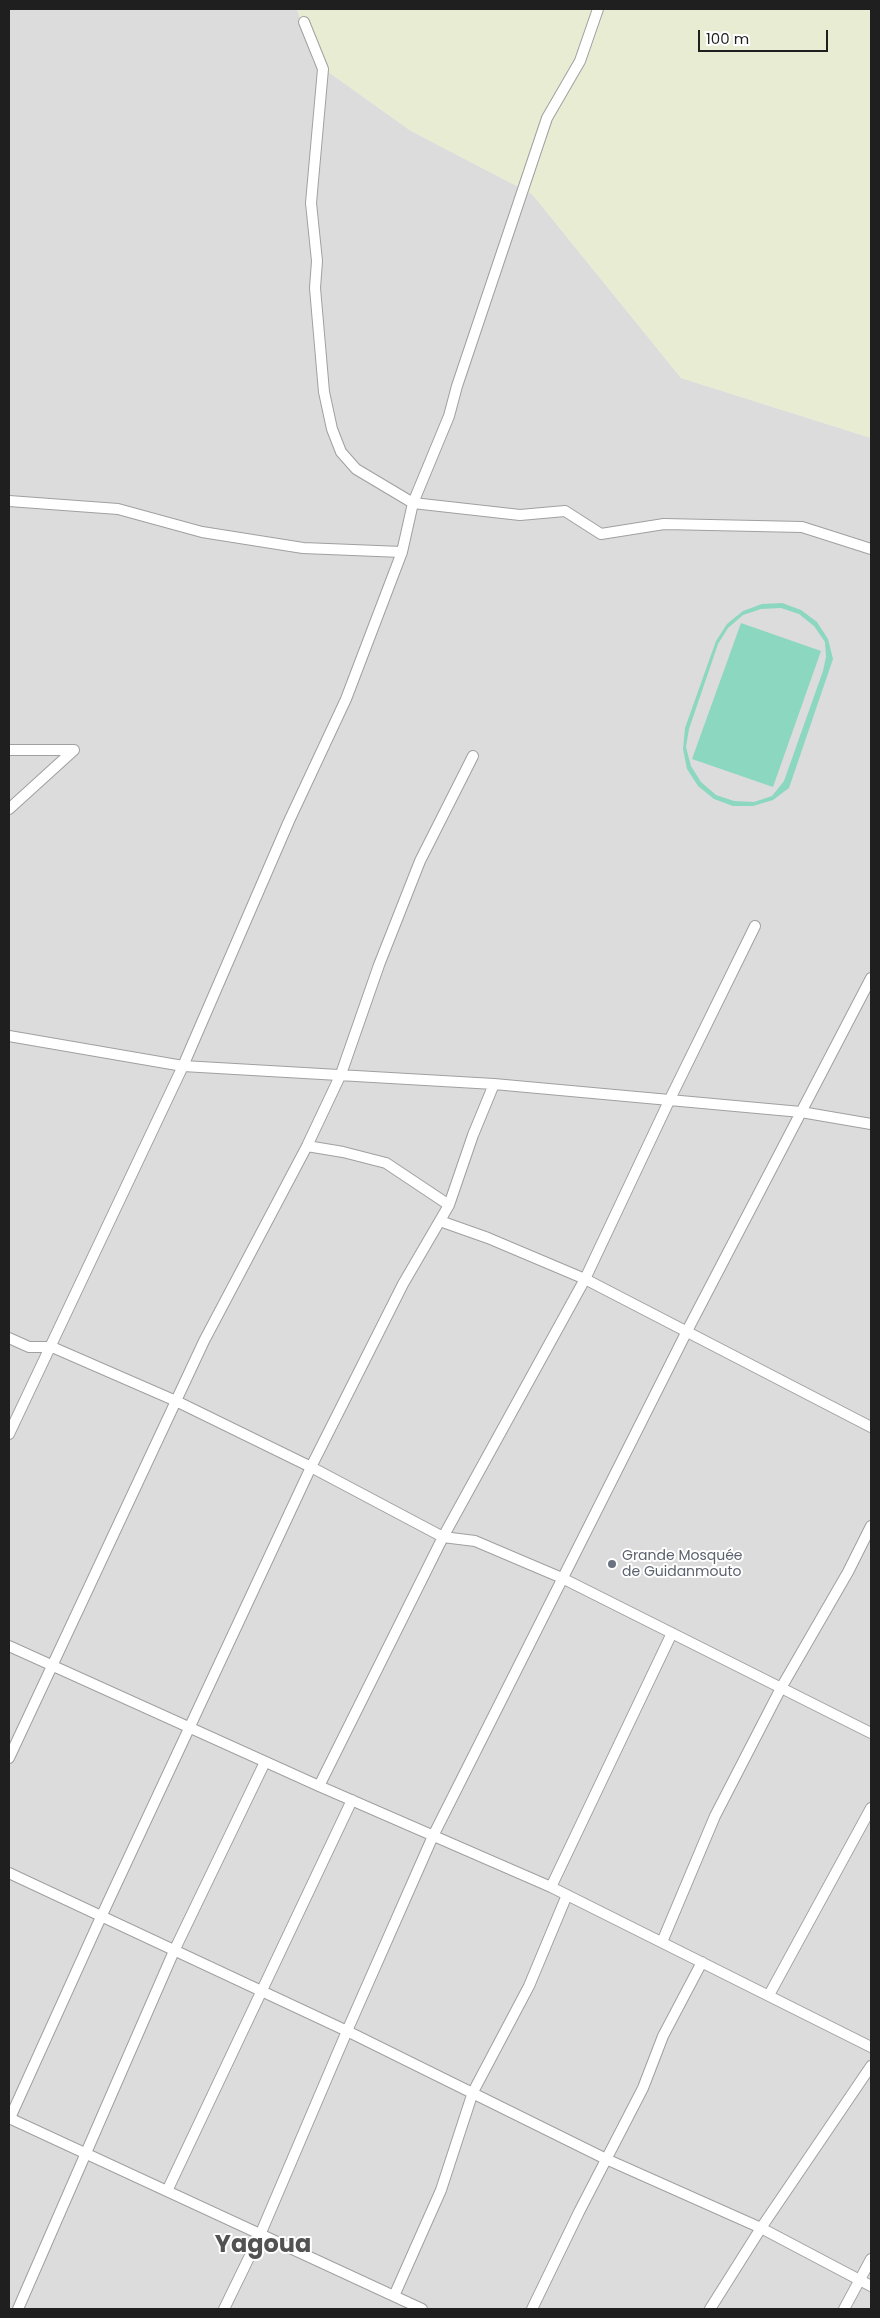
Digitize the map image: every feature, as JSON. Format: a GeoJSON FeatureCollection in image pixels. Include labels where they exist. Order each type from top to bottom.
{"type":"FeatureCollection","features":[{"type":"Feature","properties":{"kind":"street"},"geometry":{"type":"LineString","coordinates":[[9,1434],[52,1347],[183,1066],[289,821],[346,699],[402,552],[413,503],[449,416],[457,386],[547,118],[580,62],[598,9]]}},
{"type":"Feature","properties":{"kind":"street"},"geometry":{"type":"LineString","coordinates":[[304,22],[323,69],[310,203],[317,261],[315,288],[324,392],[330,420],[341,452],[356,469],[413,503],[520,515],[565,511],[601,534],[664,524],[802,527],[871,549]]}},
{"type":"Feature","properties":{"kind":"street"},"geometry":{"type":"LineString","coordinates":[[9,502],[118,509],[202,532],[303,548],[402,552]]}},
{"type":"Feature","properties":{"kind":"street"},"geometry":{"type":"LineString","coordinates":[[9,750],[74,750],[9,809]]}},
{"type":"Feature","properties":{"kind":"street"},"geometry":{"type":"LineString","coordinates":[[9,1758],[204,1341],[308,1146],[341,1074],[379,965],[420,860],[473,756]]}},
{"type":"Feature","properties":{"kind":"street"},"geometry":{"type":"LineString","coordinates":[[319,1786],[444,1537],[585,1279],[669,1101],[755,926]]}},
{"type":"Feature","properties":{"kind":"street"},"geometry":{"type":"LineString","coordinates":[[224,2309],[260,2235],[433,1836],[687,1332],[871,978]]}},
{"type":"Feature","properties":{"kind":"street"},"geometry":{"type":"LineString","coordinates":[[9,1036],[183,1066],[494,1084],[801,1112],[871,1124]]}},
{"type":"Feature","properties":{"kind":"street"},"geometry":{"type":"LineString","coordinates":[[422,2309],[9,2118],[101,1916],[311,1467],[403,1284],[449,1205],[473,1135],[494,1084]]}},
{"type":"Feature","properties":{"kind":"street"},"geometry":{"type":"LineString","coordinates":[[308,1146],[344,1152],[386,1163],[449,1205]]}},
{"type":"Feature","properties":{"kind":"street"},"geometry":{"type":"LineString","coordinates":[[440,1220],[585,1279],[871,1426]]}},
{"type":"Feature","properties":{"kind":"street"},"geometry":{"type":"LineString","coordinates":[[9,1338],[29,1347],[52,1347],[176,1401],[311,1467],[444,1537],[475,1541],[562,1578],[871,1733]]}},
{"type":"Feature","properties":{"kind":"street"},"geometry":{"type":"LineString","coordinates":[[662,1942],[715,1816],[781,1688],[848,1572],[871,1526]]}},
{"type":"Feature","properties":{"kind":"street"},"geometry":{"type":"LineString","coordinates":[[551,1887],[672,1633]]}},
{"type":"Feature","properties":{"kind":"street"},"geometry":{"type":"LineString","coordinates":[[9,1646],[265,1762],[551,1887],[871,2047]]}},
{"type":"Feature","properties":{"kind":"street"},"geometry":{"type":"LineString","coordinates":[[18,2309],[174,1951],[265,1762]]}},
{"type":"Feature","properties":{"kind":"street"},"geometry":{"type":"LineString","coordinates":[[167,2191],[352,1800]]}},
{"type":"Feature","properties":{"kind":"street"},"geometry":{"type":"LineString","coordinates":[[769,1995],[871,1808]]}},
{"type":"Feature","properties":{"kind":"street"},"geometry":{"type":"LineString","coordinates":[[9,1873],[347,2031],[606,2159],[761,2228],[871,2286]]}},
{"type":"Feature","properties":{"kind":"street"},"geometry":{"type":"LineString","coordinates":[[394,2296],[441,2190],[473,2092],[529,1986],[567,1895]]}},
{"type":"Feature","properties":{"kind":"street"},"geometry":{"type":"LineString","coordinates":[[532,2309],[643,2088],[663,2036],[702,1962]]}},
{"type":"Feature","properties":{"kind":"street"},"geometry":{"type":"LineString","coordinates":[[710,2309],[761,2228],[871,2066]]}},
{"type":"Feature","properties":{"kind":"street"},"geometry":{"type":"LineString","coordinates":[[844,2309],[871,2259]]}},
{"type":"Feature","properties":{"kind":"shaded area"},"geometry":{"type":"Polygon","coordinates":[[[9,9],[297,9],[313,61],[411,131],[532,194],[681,378],[871,438],[871,2309],[9,2309],[9,9]]]}},
{"type":"Feature","properties":{"kind":"green space"},"geometry":{"type":"Polygon","coordinates":[[[297,9],[871,9],[871,438],[681,378],[532,194],[411,131],[313,61],[297,9]]]}},
{"type":"Feature","properties":{"kind":"green space"},"geometry":{"type":"Polygon","coordinates":[[[782,603],[801,610],[817,622],[828,639],[833,659],[789,788],[773,800],[753,806],[733,806],[714,799],[698,786],[687,769],[683,749],[685,728],[716,641],[727,624],[743,611],[762,604],[782,603]],[[781,608],[761,609],[743,615],[728,628],[718,644],[689,729],[686,747],[691,766],[701,782],[716,795],[734,801],[754,802],[772,796],[784,781],[823,671],[826,657],[825,642],[814,626],[799,614],[781,608]]]}},
{"type":"Feature","properties":{"kind":"green space"},"geometry":{"type":"Polygon","coordinates":[[[741,623],[821,651],[773,787],[692,759],[741,623]]]}},
{"type":"Feature","properties":{"kind":"place","name":"Grande Mosquée de Guidanmouto"},"geometry":{"type":"Point","coordinates":[612,1564]}},
{"type":"Feature","properties":{"kind":"district","name":"Yagoua"},"geometry":{"type":"Point","coordinates":[263,2246]}}]}
